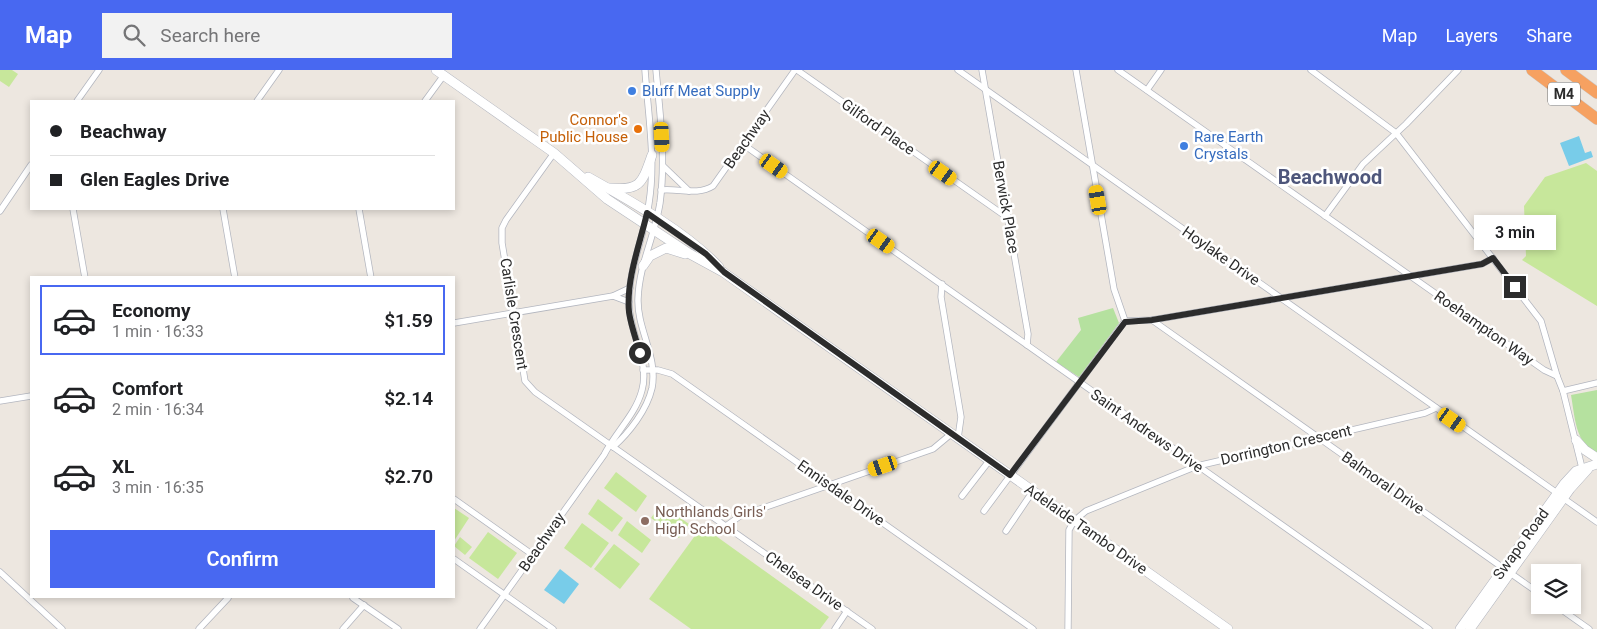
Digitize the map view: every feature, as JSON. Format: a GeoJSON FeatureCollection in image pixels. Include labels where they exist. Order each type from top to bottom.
{"type":"FeatureCollection","features":[{"type":"Feature","properties":{"kind":"highway","name":"M4"},"geometry":{"type":"LineString","coordinates":[[1532,70],[1597,118]]}},
{"type":"Feature","properties":{"kind":"highway","name":"M4"},"geometry":{"type":"LineString","coordinates":[[1566,70],[1597,93]]}},
{"type":"Feature","properties":{"kind":"street"},"geometry":{"type":"LineString","coordinates":[[78,100],[99,70]]}},
{"type":"Feature","properties":{"kind":"street"},"geometry":{"type":"LineString","coordinates":[[258,100],[279,70]]}},
{"type":"Feature","properties":{"kind":"street","name":"Beachway"},"geometry":{"type":"LineString","coordinates":[[480,629],[612,445],[639,398],[644,379],[644,370],[632,326],[628,302],[647,213],[652,155],[645,70]]}},
{"type":"Feature","properties":{"kind":"street","name":"Beachway"},"geometry":{"type":"LineString","coordinates":[[612,445],[622,439],[648,401],[652,389],[653,369],[638,312],[639,283],[656,218],[663,166],[656,70]]}},
{"type":"Feature","properties":{"kind":"street","name":"Beachway"},"geometry":{"type":"LineString","coordinates":[[661,190],[700,191],[713,186],[796,70]]}},
{"type":"Feature","properties":{"kind":"street","name":"Gilford Place"},"geometry":{"type":"LineString","coordinates":[[796,70],[1008,218]]}},
{"type":"Feature","properties":{"kind":"street","name":"Hoylake Drive"},"geometry":{"type":"LineString","coordinates":[[958,70],[1597,522]]}},
{"type":"Feature","properties":{"kind":"street","name":"Berwick Place"},"geometry":{"type":"LineString","coordinates":[[982,70],[1028,334],[1027,345]]}},
{"type":"Feature","properties":{"kind":"street"},"geometry":{"type":"LineString","coordinates":[[1076,70],[1114,289],[1125,322]]}},
{"type":"Feature","properties":{"kind":"street","name":"Roehampton Way"},"geometry":{"type":"LineString","coordinates":[[1118,70],[1544,370],[1557,376]]}},
{"type":"Feature","properties":{"kind":"street"},"geometry":{"type":"LineString","coordinates":[[1147,90],[1161,70]]}},
{"type":"Feature","properties":{"kind":"street"},"geometry":{"type":"LineString","coordinates":[[1311,70],[1396,133],[1541,321],[1585,471]]}},
{"type":"Feature","properties":{"kind":"street"},"geometry":{"type":"LineString","coordinates":[[1325,216],[1358,170],[1458,70]]}},
{"type":"Feature","properties":{"kind":"street"},"geometry":{"type":"LineString","coordinates":[[426,100],[440,73]]}},
{"type":"Feature","properties":{"kind":"street","name":"Adelaide Tambo Drive"},"geometry":{"type":"LineString","coordinates":[[440,73],[554,153],[577,171],[602,195],[653,230],[724,272],[1228,629]]}},
{"type":"Feature","properties":{"kind":"street"},"geometry":{"type":"LineString","coordinates":[[649,115],[660,115]]}},
{"type":"Feature","properties":{"kind":"street","name":"Saint Andrews Drive"},"geometry":{"type":"LineString","coordinates":[[744,145],[1429,629]]}},
{"type":"Feature","properties":{"kind":"street","name":"Carlisle Crescent"},"geometry":{"type":"LineString","coordinates":[[554,153],[502,228],[502,243],[524,374],[529,386],[612,445]]}},
{"type":"Feature","properties":{"kind":"street"},"geometry":{"type":"LineString","coordinates":[[606,187],[628,189],[636,187],[643,179],[652,155]]}},
{"type":"Feature","properties":{"kind":"street"},"geometry":{"type":"LineString","coordinates":[[663,166],[689,191]]}},
{"type":"Feature","properties":{"kind":"street"},"geometry":{"type":"LineString","coordinates":[[0,211],[30,167]]}},
{"type":"Feature","properties":{"kind":"street","name":"Adelaide Tambo Drive"},"geometry":{"type":"LineString","coordinates":[[577,171],[656,218],[706,254],[724,272]]}},
{"type":"Feature","properties":{"kind":"street"},"geometry":{"type":"LineString","coordinates":[[73,210],[85,276]]}},
{"type":"Feature","properties":{"kind":"street"},"geometry":{"type":"LineString","coordinates":[[223,210],[235,276]]}},
{"type":"Feature","properties":{"kind":"street"},"geometry":{"type":"LineString","coordinates":[[359,210],[372,276]]}},
{"type":"Feature","properties":{"kind":"street"},"geometry":{"type":"LineString","coordinates":[[643,266],[650,256],[666,248],[702,260]]}},
{"type":"Feature","properties":{"kind":"street"},"geometry":{"type":"LineString","coordinates":[[984,511],[1125,322],[1152,320],[1482,264],[1493,258]]}},
{"type":"Feature","properties":{"kind":"street"},"geometry":{"type":"LineString","coordinates":[[726,526],[740,516],[933,449],[955,436],[961,417],[941,297],[942,284]]}},
{"type":"Feature","properties":{"kind":"street"},"geometry":{"type":"LineString","coordinates":[[455,323],[612,296],[630,288]]}},
{"type":"Feature","properties":{"kind":"street"},"geometry":{"type":"LineString","coordinates":[[612,296],[628,302]]}},
{"type":"Feature","properties":{"kind":"street","name":"Balmoral Drive"},"geometry":{"type":"LineString","coordinates":[[1152,320],[1531,588]]}},
{"type":"Feature","properties":{"kind":"street"},"geometry":{"type":"LineString","coordinates":[[1544,370],[1553,362]]}},
{"type":"Feature","properties":{"kind":"street","name":"Ennisdale Drive"},"geometry":{"type":"LineString","coordinates":[[644,370],[653,369],[672,374],[1033,629]]}},
{"type":"Feature","properties":{"kind":"street"},"geometry":{"type":"LineString","coordinates":[[1563,391],[1597,383]]}},
{"type":"Feature","properties":{"kind":"street"},"geometry":{"type":"LineString","coordinates":[[0,401],[30,396]]}},
{"type":"Feature","properties":{"kind":"street","name":"Dorrington Crescent"},"geometry":{"type":"LineString","coordinates":[[1074,521],[1086,511],[1197,466],[1424,413],[1436,408]]}},
{"type":"Feature","properties":{"kind":"street"},"geometry":{"type":"LineString","coordinates":[[1576,440],[1585,450],[1597,458]]}},
{"type":"Feature","properties":{"kind":"street","name":"Chelsea Drive"},"geometry":{"type":"LineString","coordinates":[[612,445],[872,629]]}},
{"type":"Feature","properties":{"kind":"street"},"geometry":{"type":"LineString","coordinates":[[962,496],[989,460]]}},
{"type":"Feature","properties":{"kind":"street","name":"Swapo Road"},"geometry":{"type":"LineString","coordinates":[[1470,629],[1507,571],[1560,496],[1585,471],[1597,464]]}},
{"type":"Feature","properties":{"kind":"street"},"geometry":{"type":"LineString","coordinates":[[1006,530],[1033,491]]}},
{"type":"Feature","properties":{"kind":"street"},"geometry":{"type":"LineString","coordinates":[[455,500],[532,555]]}},
{"type":"Feature","properties":{"kind":"street"},"geometry":{"type":"LineString","coordinates":[[1068,629],[1068,541],[1074,521]]}},
{"type":"Feature","properties":{"kind":"street"},"geometry":{"type":"LineString","coordinates":[[455,560],[553,629]]}},
{"type":"Feature","properties":{"kind":"street","name":"Swapo Road"},"geometry":{"type":"LineString","coordinates":[[1460,629],[1507,571]]}},
{"type":"Feature","properties":{"kind":"street"},"geometry":{"type":"LineString","coordinates":[[0,572],[62,629]]}},
{"type":"Feature","properties":{"kind":"street"},"geometry":{"type":"LineString","coordinates":[[199,629],[228,598]]}},
{"type":"Feature","properties":{"kind":"street"},"geometry":{"type":"LineString","coordinates":[[354,598],[398,629]]}},
{"type":"Feature","properties":{"kind":"street"},"geometry":{"type":"LineString","coordinates":[[344,629],[364,604]]}},
{"type":"Feature","properties":{"kind":"street"},"geometry":{"type":"LineString","coordinates":[[835,629],[847,611]]}},
{"type":"Feature","properties":{"kind":"street"},"geometry":{"type":"LineString","coordinates":[[1568,614],[1589,629]]}},
{"type":"Feature","properties":{"kind":"green space"},"geometry":{"type":"Polygon","coordinates":[[[0,70],[12,70],[18,74],[9,87],[0,81],[0,70]]]}},
{"type":"Feature","properties":{"kind":"green space"},"geometry":{"type":"Polygon","coordinates":[[[1586,163],[1597,171],[1597,306],[1522,260],[1526,256],[1524,206],[1545,177],[1586,163]]]}},
{"type":"Feature","properties":{"kind":"green space"},"geometry":{"type":"Polygon","coordinates":[[[1113,308],[1119,323],[1079,377],[1056,362],[1081,330],[1078,318],[1113,308]]]}},
{"type":"Feature","properties":{"kind":"green space"},"geometry":{"type":"Polygon","coordinates":[[[1597,390],[1597,454],[1584,443],[1580,436],[1571,395],[1597,390]]]}},
{"type":"Feature","properties":{"kind":"green space"},"geometry":{"type":"Polygon","coordinates":[[[616,472],[647,496],[636,512],[604,488],[616,472]]]}},
{"type":"Feature","properties":{"kind":"green space"},"geometry":{"type":"Polygon","coordinates":[[[598,499],[623,518],[612,532],[588,514],[598,499]]]}},
{"type":"Feature","properties":{"kind":"green space"},"geometry":{"type":"Polygon","coordinates":[[[661,504],[689,524],[679,538],[651,518],[661,504]]]}},
{"type":"Feature","properties":{"kind":"green space"},"geometry":{"type":"Polygon","coordinates":[[[455,509],[469,518],[455,539],[455,509]]]}},
{"type":"Feature","properties":{"kind":"green space"},"geometry":{"type":"Polygon","coordinates":[[[627,521],[651,540],[642,553],[618,535],[627,521]]]}},
{"type":"Feature","properties":{"kind":"green space"},"geometry":{"type":"Polygon","coordinates":[[[582,523],[609,543],[591,568],[564,548],[582,523]]]}},
{"type":"Feature","properties":{"kind":"green space"},"geometry":{"type":"Polygon","coordinates":[[[702,526],[829,617],[820,629],[691,629],[649,599],[702,526]]]}},
{"type":"Feature","properties":{"kind":"green space"},"geometry":{"type":"Polygon","coordinates":[[[488,532],[517,553],[498,579],[469,558],[488,532]]]}},
{"type":"Feature","properties":{"kind":"green space"},"geometry":{"type":"Polygon","coordinates":[[[460,537],[472,547],[465,555],[455,547],[460,537]]]}},
{"type":"Feature","properties":{"kind":"green space"},"geometry":{"type":"Polygon","coordinates":[[[614,544],[640,564],[620,589],[594,569],[614,544]]]}},
{"type":"Feature","properties":{"kind":"water"},"geometry":{"type":"Polygon","coordinates":[[[1579,136],[1585,153],[1591,151],[1593,157],[1569,166],[1560,143],[1579,136]]]}},
{"type":"Feature","properties":{"kind":"water"},"geometry":{"type":"Polygon","coordinates":[[[560,569],[579,584],[564,604],[544,590],[560,569]]]}},
{"type":"Feature","properties":{"kind":"place","name":"Bluff Meat Supply"},"geometry":{"type":"Point","coordinates":[632,91]}},
{"type":"Feature","properties":{"kind":"place","name":"Connor's Public House"},"geometry":{"type":"Point","coordinates":[638,129]}},
{"type":"Feature","properties":{"kind":"place","name":"Rare Earth Crystals"},"geometry":{"type":"Point","coordinates":[1184,146]}},
{"type":"Feature","properties":{"kind":"place","name":"Northlands Girls' High School"},"geometry":{"type":"Point","coordinates":[645,521]}},
{"type":"Feature","properties":{"kind":"district","name":"Beachwood"},"geometry":{"type":"Point","coordinates":[1330,177]}},
{"type":"Feature","properties":{"kind":"route"},"geometry":{"type":"LineString","coordinates":[[640,353],[632,326],[628,302],[630,283],[647,213],[706,254],[724,272],[1010,475],[1115,332],[1125,322],[1131,320],[1152,320],[1482,264],[1493,258],[1515,287]]}}]}
